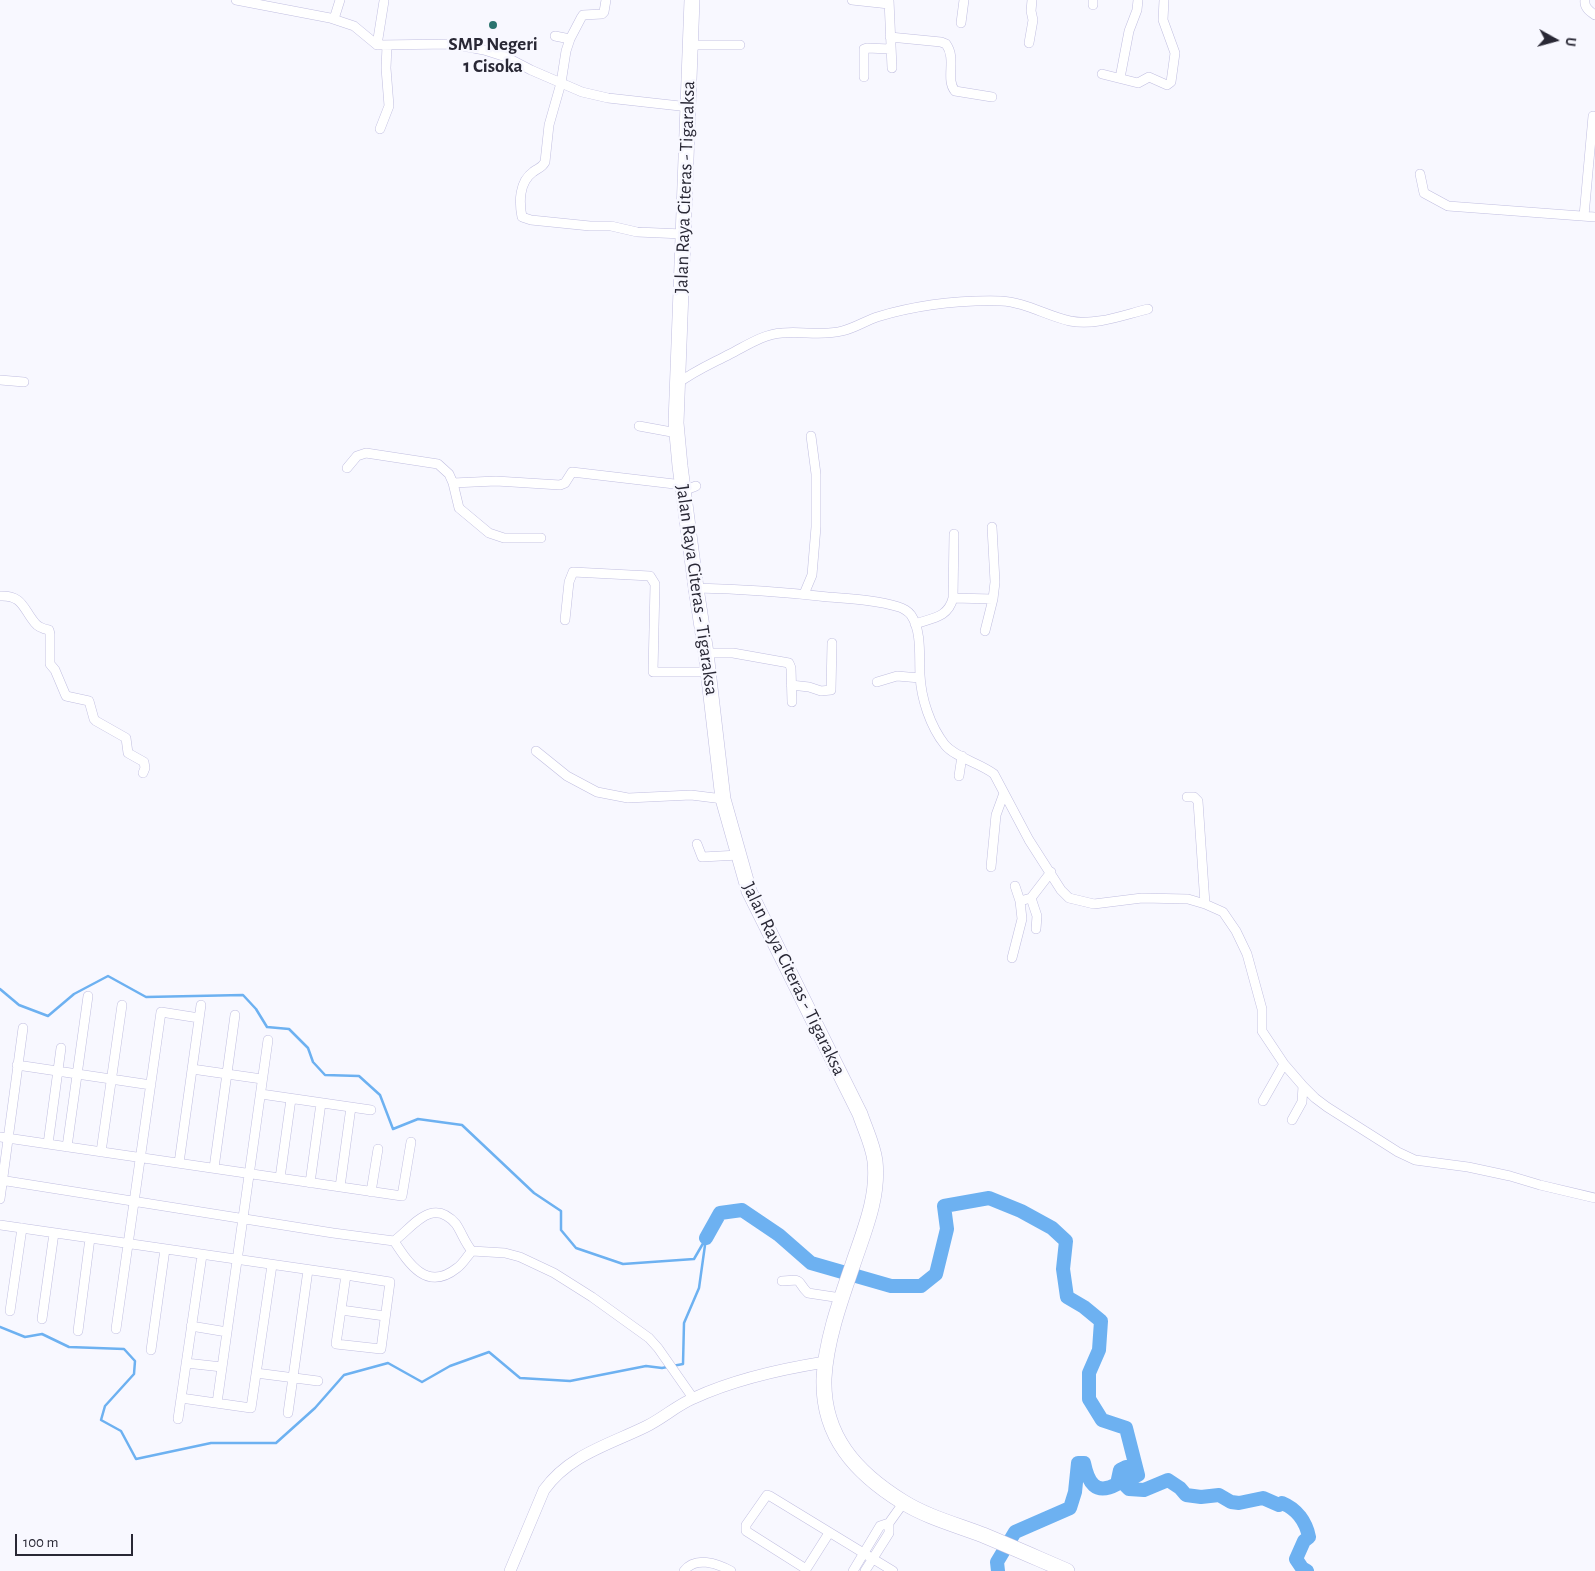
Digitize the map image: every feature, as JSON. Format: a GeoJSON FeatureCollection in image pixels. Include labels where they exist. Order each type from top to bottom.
{"type":"FeatureCollection","features":[{"type":"Feature","properties":{"kind":"main road","name":"Jalan Raya Citeras - Tigaraksa"},"geometry":{"type":"LineString","coordinates":[[692,0],[677,384],[677,433],[687,487],[696,588],[706,652],[723,799],[749,891],[860,1114],[872,1146],[875,1169],[872,1204],[865,1234],[842,1294],[825,1362],[824,1380],[827,1412],[838,1440],[857,1467],[869,1478],[904,1502],[1067,1571]]}},
{"type":"Feature","properties":{"kind":"street"},"geometry":{"type":"LineString","coordinates":[[236,0],[271,3],[334,19],[354,26],[377,45],[452,44],[484,50],[506,57],[582,92],[608,98],[689,108]]}},
{"type":"Feature","properties":{"kind":"street"},"geometry":{"type":"LineString","coordinates":[[334,19],[340,0]]}},
{"type":"Feature","properties":{"kind":"street"},"geometry":{"type":"LineString","coordinates":[[606,0],[604,12],[602,14],[583,16],[570,39],[566,51],[561,83],[549,124],[545,162],[542,167],[534,171],[523,181],[520,207],[522,217],[531,220],[590,226],[611,226],[636,232],[683,234]]}},
{"type":"Feature","properties":{"kind":"street"},"geometry":{"type":"LineString","coordinates":[[852,0],[889,2],[892,68]]}},
{"type":"Feature","properties":{"kind":"street"},"geometry":{"type":"LineString","coordinates":[[961,23],[964,0]]}},
{"type":"Feature","properties":{"kind":"street"},"geometry":{"type":"LineString","coordinates":[[1029,43],[1033,20],[1032,0]]}},
{"type":"Feature","properties":{"kind":"street"},"geometry":{"type":"LineString","coordinates":[[1120,78],[1129,31],[1137,10],[1138,0]]}},
{"type":"Feature","properties":{"kind":"street"},"geometry":{"type":"LineString","coordinates":[[1102,74],[1138,83],[1149,77],[1167,85],[1171,82],[1175,53],[1164,20],[1164,0]]}},
{"type":"Feature","properties":{"kind":"street"},"geometry":{"type":"LineString","coordinates":[[1585,0],[1584,4],[1595,15]]}},
{"type":"Feature","properties":{"kind":"street"},"geometry":{"type":"LineString","coordinates":[[377,45],[384,1]]}},
{"type":"Feature","properties":{"kind":"street"},"geometry":{"type":"LineString","coordinates":[[555,36],[570,39]]}},
{"type":"Feature","properties":{"kind":"street"},"geometry":{"type":"LineString","coordinates":[[890,37],[946,44],[952,55],[952,88],[957,92],[992,97]]}},
{"type":"Feature","properties":{"kind":"street"},"geometry":{"type":"LineString","coordinates":[[691,45],[740,45]]}},
{"type":"Feature","properties":{"kind":"street"},"geometry":{"type":"LineString","coordinates":[[380,129],[389,106],[386,68],[387,46]]}},
{"type":"Feature","properties":{"kind":"street"},"geometry":{"type":"LineString","coordinates":[[864,76],[864,50],[868,48],[890,49]]}},
{"type":"Feature","properties":{"kind":"street"},"geometry":{"type":"LineString","coordinates":[[1584,216],[1593,116]]}},
{"type":"Feature","properties":{"kind":"street"},"geometry":{"type":"LineString","coordinates":[[1420,174],[1424,193],[1448,206],[1595,217]]}},
{"type":"Feature","properties":{"kind":"street"},"geometry":{"type":"LineString","coordinates":[[677,384],[693,372],[763,337],[781,333],[842,331],[875,318],[922,307],[949,303],[1002,301],[1025,306],[1070,321],[1087,322],[1106,320],[1148,309]]}},
{"type":"Feature","properties":{"kind":"street"},"geometry":{"type":"LineString","coordinates":[[0,380],[24,382]]}},
{"type":"Feature","properties":{"kind":"street"},"geometry":{"type":"LineString","coordinates":[[639,426],[677,433]]}},
{"type":"Feature","properties":{"kind":"street"},"geometry":{"type":"LineString","coordinates":[[804,594],[812,575],[816,527],[816,474],[811,436]]}},
{"type":"Feature","properties":{"kind":"street"},"geometry":{"type":"LineString","coordinates":[[347,468],[357,456],[366,453],[438,464],[447,471],[453,483],[459,508],[489,533],[504,538],[542,538]]}},
{"type":"Feature","properties":{"kind":"street"},"geometry":{"type":"LineString","coordinates":[[453,483],[496,481],[560,485],[565,483],[572,472],[687,487]]}},
{"type":"Feature","properties":{"kind":"street"},"geometry":{"type":"LineString","coordinates":[[985,631],[995,582],[992,528]]}},
{"type":"Feature","properties":{"kind":"street"},"geometry":{"type":"LineString","coordinates":[[915,624],[945,614],[949,610],[953,598],[954,534]]}},
{"type":"Feature","properties":{"kind":"street"},"geometry":{"type":"LineString","coordinates":[[565,620],[569,582],[573,572],[650,576],[655,584],[653,672],[708,672]]}},
{"type":"Feature","properties":{"kind":"street"},"geometry":{"type":"LineString","coordinates":[[696,588],[804,594],[856,599],[902,607],[911,614],[915,624],[920,678],[927,710],[936,729],[952,752],[987,768],[994,774],[1029,840],[1061,890],[1069,898],[1094,904],[1157,897],[1188,899],[1223,912],[1236,931],[1247,954],[1262,1008],[1262,1032],[1284,1064],[1315,1098],[1398,1152],[1416,1160],[1468,1167],[1595,1198]]}},
{"type":"Feature","properties":{"kind":"street"},"geometry":{"type":"LineString","coordinates":[[0,596],[12,597],[22,603],[35,624],[49,630],[50,664],[55,670],[66,696],[89,702],[96,721],[126,738],[128,753],[144,762],[145,768],[143,773]]}},
{"type":"Feature","properties":{"kind":"street"},"geometry":{"type":"LineString","coordinates":[[953,598],[993,599]]}},
{"type":"Feature","properties":{"kind":"street"},"geometry":{"type":"LineString","coordinates":[[791,685],[831,690],[832,644]]}},
{"type":"Feature","properties":{"kind":"street"},"geometry":{"type":"LineString","coordinates":[[706,652],[734,653],[789,663],[791,668],[792,702]]}},
{"type":"Feature","properties":{"kind":"street"},"geometry":{"type":"LineString","coordinates":[[877,682],[897,676],[920,678]]}},
{"type":"Feature","properties":{"kind":"street"},"geometry":{"type":"LineString","coordinates":[[536,751],[568,776],[597,792],[628,798],[691,795],[723,799]]}},
{"type":"Feature","properties":{"kind":"street"},"geometry":{"type":"LineString","coordinates":[[959,776],[962,756]]}},
{"type":"Feature","properties":{"kind":"street"},"geometry":{"type":"LineString","coordinates":[[991,867],[996,815],[1004,793]]}},
{"type":"Feature","properties":{"kind":"street"},"geometry":{"type":"LineString","coordinates":[[1187,797],[1194,797],[1198,801],[1205,904]]}},
{"type":"Feature","properties":{"kind":"street"},"geometry":{"type":"LineString","coordinates":[[697,844],[702,858],[739,854]]}},
{"type":"Feature","properties":{"kind":"street"},"geometry":{"type":"LineString","coordinates":[[1020,901],[1031,898],[1050,872]]}},
{"type":"Feature","properties":{"kind":"street"},"geometry":{"type":"LineString","coordinates":[[1012,958],[1022,919],[1020,901],[1015,886]]}},
{"type":"Feature","properties":{"kind":"street"},"geometry":{"type":"LineString","coordinates":[[1031,898],[1037,916],[1036,929]]}},
{"type":"Feature","properties":{"kind":"street"},"geometry":{"type":"LineString","coordinates":[[67,1146],[88,996]]}},
{"type":"Feature","properties":{"kind":"street"},"geometry":{"type":"LineString","coordinates":[[101,1152],[122,1005]]}},
{"type":"Feature","properties":{"kind":"street"},"geometry":{"type":"LineString","coordinates":[[179,1163],[201,1005]]}},
{"type":"Feature","properties":{"kind":"street"},"geometry":{"type":"LineString","coordinates":[[116,1329],[161,1012],[199,1018]]}},
{"type":"Feature","properties":{"kind":"street"},"geometry":{"type":"LineString","coordinates":[[214,1168],[235,1015]]}},
{"type":"Feature","properties":{"kind":"street"},"geometry":{"type":"LineString","coordinates":[[0,1199],[3,1137],[22,1028]]}},
{"type":"Feature","properties":{"kind":"street"},"geometry":{"type":"LineString","coordinates":[[217,1403],[268,1040]]}},
{"type":"Feature","properties":{"kind":"street"},"geometry":{"type":"LineString","coordinates":[[48,1144],[61,1048]]}},
{"type":"Feature","properties":{"kind":"street"},"geometry":{"type":"LineString","coordinates":[[1264,1101],[1284,1064]]}},
{"type":"Feature","properties":{"kind":"street"},"geometry":{"type":"LineString","coordinates":[[17,1065],[151,1084]]}},
{"type":"Feature","properties":{"kind":"street"},"geometry":{"type":"LineString","coordinates":[[192,1069],[262,1079]]}},
{"type":"Feature","properties":{"kind":"street"},"geometry":{"type":"LineString","coordinates":[[1292,1120],[1302,1102],[1303,1086]]}},
{"type":"Feature","properties":{"kind":"street"},"geometry":{"type":"LineString","coordinates":[[260,1094],[371,1110]]}},
{"type":"Feature","properties":{"kind":"street"},"geometry":{"type":"LineString","coordinates":[[280,1178],[291,1099]]}},
{"type":"Feature","properties":{"kind":"street"},"geometry":{"type":"LineString","coordinates":[[310,1183],[321,1103]]}},
{"type":"Feature","properties":{"kind":"street"},"geometry":{"type":"LineString","coordinates":[[340,1187],[351,1107]]}},
{"type":"Feature","properties":{"kind":"street"},"geometry":{"type":"LineString","coordinates":[[3,1137],[402,1196],[410,1142]]}},
{"type":"Feature","properties":{"kind":"street"},"geometry":{"type":"LineString","coordinates":[[371,1192],[378,1149]]}},
{"type":"Feature","properties":{"kind":"street"},"geometry":{"type":"LineString","coordinates":[[2,1180],[394,1241],[415,1221],[436,1213],[450,1218],[461,1231],[472,1251],[520,1257],[554,1273],[592,1297],[649,1338],[693,1398]]}},
{"type":"Feature","properties":{"kind":"street"},"geometry":{"type":"LineString","coordinates":[[0,1225],[390,1282],[381,1349],[336,1344],[346,1276]]}},
{"type":"Feature","properties":{"kind":"street"},"geometry":{"type":"LineString","coordinates":[[10,1312],[22,1228]]}},
{"type":"Feature","properties":{"kind":"street"},"geometry":{"type":"LineString","coordinates":[[42,1319],[54,1233]]}},
{"type":"Feature","properties":{"kind":"street"},"geometry":{"type":"LineString","coordinates":[[78,1331],[90,1238]]}},
{"type":"Feature","properties":{"kind":"street"},"geometry":{"type":"LineString","coordinates":[[394,1241],[412,1268],[424,1276],[437,1277],[447,1275],[458,1268],[472,1251]]}},
{"type":"Feature","properties":{"kind":"street"},"geometry":{"type":"LineString","coordinates":[[151,1350],[165,1249]]}},
{"type":"Feature","properties":{"kind":"street"},"geometry":{"type":"LineString","coordinates":[[178,1419],[202,1254]]}},
{"type":"Feature","properties":{"kind":"street"},"geometry":{"type":"LineString","coordinates":[[181,1398],[251,1408],[272,1265]]}},
{"type":"Feature","properties":{"kind":"street"},"geometry":{"type":"LineString","coordinates":[[288,1412],[308,1270]]}},
{"type":"Feature","properties":{"kind":"street"},"geometry":{"type":"LineString","coordinates":[[782,1281],[798,1281],[808,1293],[842,1294]]}},
{"type":"Feature","properties":{"kind":"street"},"geometry":{"type":"LineString","coordinates":[[341,1310],[385,1316]]}},
{"type":"Feature","properties":{"kind":"street"},"geometry":{"type":"LineString","coordinates":[[191,1326],[227,1332]]}},
{"type":"Feature","properties":{"kind":"street"},"geometry":{"type":"LineString","coordinates":[[510,1571],[544,1490],[551,1480],[579,1457],[648,1426],[693,1398],[786,1368],[825,1362]]}},
{"type":"Feature","properties":{"kind":"street"},"geometry":{"type":"LineString","coordinates":[[186,1363],[222,1368]]}},
{"type":"Feature","properties":{"kind":"street"},"geometry":{"type":"LineString","coordinates":[[256,1373],[318,1381]]}},
{"type":"Feature","properties":{"kind":"street"},"geometry":{"type":"LineString","coordinates":[[829,1533],[806,1570],[746,1531],[746,1525],[765,1496],[769,1495],[893,1571]]}},
{"type":"Feature","properties":{"kind":"street"},"geometry":{"type":"LineString","coordinates":[[865,1571],[889,1533],[889,1523],[904,1502]]}},
{"type":"Feature","properties":{"kind":"street"},"geometry":{"type":"LineString","coordinates":[[853,1571],[880,1526],[889,1523]]}},
{"type":"Feature","properties":{"kind":"street"},"geometry":{"type":"LineString","coordinates":[[684,1571],[690,1564],[714,1563],[731,1571]]}},
{"type":"Feature","properties":{"kind":"waterway"},"geometry":{"type":"LineString","coordinates":[[0,989],[19,1005],[48,1016],[74,994],[108,976],[146,997],[243,995],[256,1009],[267,1027],[289,1029],[308,1048],[313,1062],[325,1075],[359,1076],[380,1095],[393,1129],[418,1119],[462,1125],[534,1193],[561,1211],[561,1230],[576,1248],[623,1264],[694,1259],[705,1240]]}},
{"type":"Feature","properties":{"kind":"waterway"},"geometry":{"type":"LineString","coordinates":[[706,1238],[720,1213],[742,1210],[779,1235],[811,1263],[891,1286],[921,1286],[936,1274],[947,1229],[944,1206],[989,1198],[1021,1211],[1052,1228],[1066,1241],[1063,1269],[1067,1297],[1084,1307],[1101,1321],[1099,1350],[1089,1373],[1089,1399],[1102,1420],[1126,1428],[1138,1475],[1129,1480],[1126,1486],[1129,1489],[1144,1490],[1168,1480],[1180,1488],[1186,1495],[1201,1497],[1219,1495],[1231,1502],[1239,1503],[1263,1498],[1279,1505],[1282,1503],[1296,1512],[1308,1531],[1309,1537],[1304,1541],[1296,1559],[1302,1568],[1307,1571]]}},
{"type":"Feature","properties":{"kind":"waterway"},"geometry":{"type":"LineString","coordinates":[[0,1327],[25,1337],[42,1334],[69,1347],[124,1349],[135,1361],[134,1374],[105,1406],[101,1420],[121,1431],[136,1459],[211,1443],[276,1443],[315,1408],[344,1375],[388,1363],[422,1382],[450,1366],[489,1352],[520,1378],[570,1381],[646,1366],[662,1368],[683,1364],[684,1323],[699,1288],[706,1238]]}},
{"type":"Feature","properties":{"kind":"waterway"},"geometry":{"type":"LineString","coordinates":[[998,1571],[997,1562],[1015,1532],[1070,1508],[1075,1492],[1078,1463],[1084,1463],[1090,1481],[1098,1488],[1117,1484],[1120,1470],[1126,1467],[1136,1467]]}},
{"type":"Feature","properties":{"kind":"place","name":"SMP Negeri 1 Cisoka"},"geometry":{"type":"Point","coordinates":[493,25]}}]}
